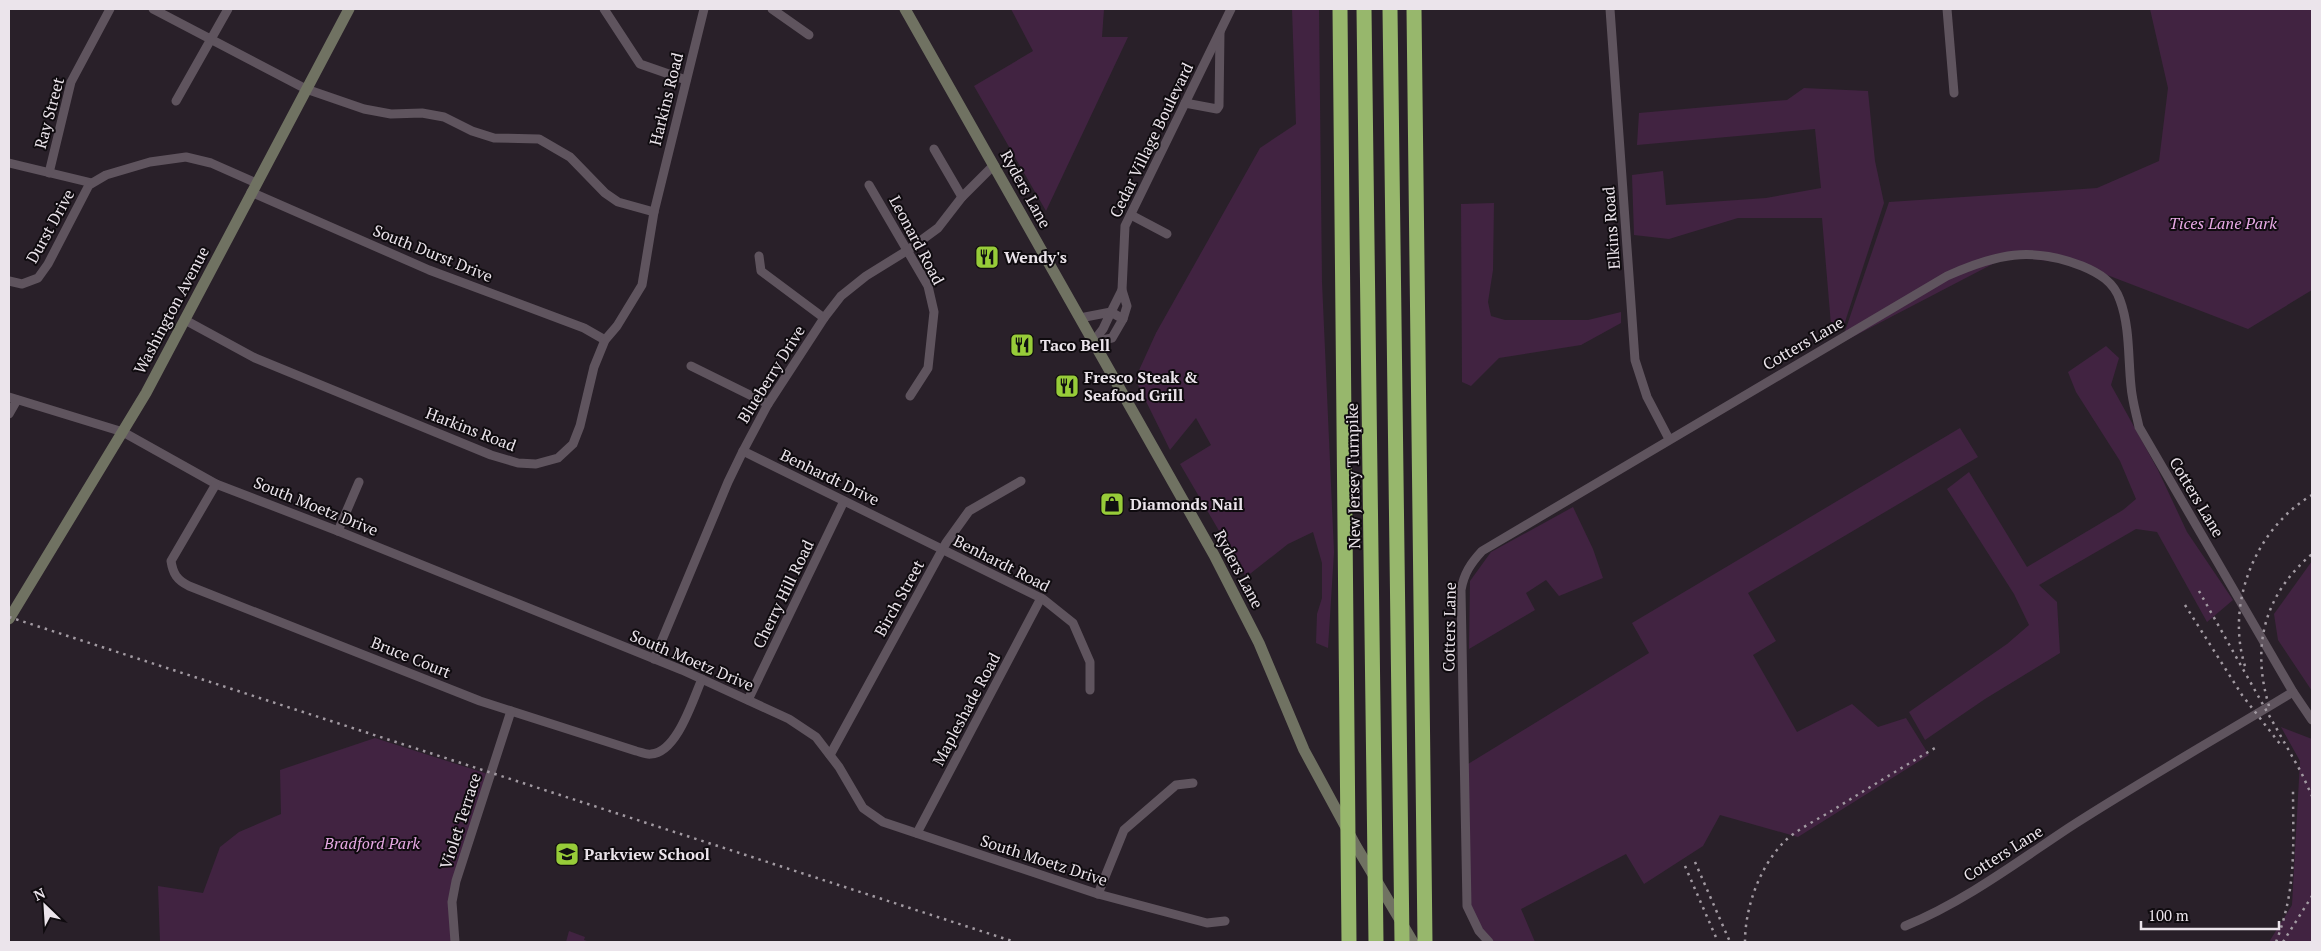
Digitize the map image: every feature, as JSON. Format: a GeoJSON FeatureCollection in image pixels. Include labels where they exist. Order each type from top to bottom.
{"type":"FeatureCollection","features":[{"type":"Feature","properties":{"kind":"highway","name":"New Jersey Turnpike"},"geometry":{"type":"LineString","coordinates":[[1340,9],[1349,942]]}},
{"type":"Feature","properties":{"kind":"highway","name":"New Jersey Turnpike"},"geometry":{"type":"LineString","coordinates":[[1364,9],[1376,942]]}},
{"type":"Feature","properties":{"kind":"highway"},"geometry":{"type":"LineString","coordinates":[[1390,9],[1402,942]]}},
{"type":"Feature","properties":{"kind":"highway"},"geometry":{"type":"LineString","coordinates":[[1414,9],[1425,942]]}},
{"type":"Feature","properties":{"kind":"main road","name":"Washington Avenue"},"geometry":{"type":"LineString","coordinates":[[9,619],[123,432],[185,320],[349,9]]}},
{"type":"Feature","properties":{"kind":"main road","name":"Ryders Lane"},"geometry":{"type":"LineString","coordinates":[[904,9],[994,165],[1242,608],[1259,643],[1292,726],[1319,779],[1412,942]]}},
{"type":"Feature","properties":{"kind":"street","name":"Ray Street"},"geometry":{"type":"LineString","coordinates":[[49,173],[71,82],[110,9]]}},
{"type":"Feature","properties":{"kind":"street"},"geometry":{"type":"LineString","coordinates":[[153,9],[306,89],[364,109],[391,114],[422,113],[444,118],[472,132],[494,138],[539,139],[570,157],[604,193],[618,202],[654,212]]}},
{"type":"Feature","properties":{"kind":"street"},"geometry":{"type":"LineString","coordinates":[[176,101],[228,9]]}},
{"type":"Feature","properties":{"kind":"street"},"geometry":{"type":"LineString","coordinates":[[604,9],[640,64],[686,80]]}},
{"type":"Feature","properties":{"kind":"street","name":"Harkins Road"},"geometry":{"type":"LineString","coordinates":[[185,320],[255,358],[491,455],[518,463],[536,464],[558,458],[573,444],[580,426],[594,367],[605,340],[617,326],[642,285],[654,212],[704,9]]}},
{"type":"Feature","properties":{"kind":"street"},"geometry":{"type":"LineString","coordinates":[[772,9],[808,35]]}},
{"type":"Feature","properties":{"kind":"street","name":"Cedar Village Boulevard"},"geometry":{"type":"LineString","coordinates":[[1123,320],[1127,306],[1122,290],[1123,236],[1131,215],[1231,9]]}},
{"type":"Feature","properties":{"kind":"street","name":"Elkins Road"},"geometry":{"type":"LineString","coordinates":[[1610,9],[1635,360],[1647,396],[1669,439]]}},
{"type":"Feature","properties":{"kind":"street"},"geometry":{"type":"LineString","coordinates":[[1947,9],[1954,93]]}},
{"type":"Feature","properties":{"kind":"street"},"geometry":{"type":"LineString","coordinates":[[1186,103],[1217,109],[1219,106],[1221,100],[1220,32]]}},
{"type":"Feature","properties":{"kind":"street"},"geometry":{"type":"LineString","coordinates":[[934,149],[962,197]]}},
{"type":"Feature","properties":{"kind":"street","name":"Durst Drive"},"geometry":{"type":"LineString","coordinates":[[9,281],[22,284],[38,278],[48,264],[89,185],[106,175],[150,162],[186,157],[211,163],[254,188]]}},
{"type":"Feature","properties":{"kind":"street"},"geometry":{"type":"LineString","coordinates":[[9,163],[92,183]]}},
{"type":"Feature","properties":{"kind":"street","name":"Blueberry Drive"},"geometry":{"type":"LineString","coordinates":[[654,659],[728,482],[743,451],[768,404],[824,318],[841,296],[866,276],[908,250],[938,228],[962,197],[994,165]]}},
{"type":"Feature","properties":{"kind":"street","name":"Leonard Road"},"geometry":{"type":"LineString","coordinates":[[869,185],[928,286],[934,312],[928,368],[910,396]]}},
{"type":"Feature","properties":{"kind":"street","name":"South Durst Drive"},"geometry":{"type":"LineString","coordinates":[[254,188],[429,270],[584,328],[605,340]]}},
{"type":"Feature","properties":{"kind":"street"},"geometry":{"type":"LineString","coordinates":[[1131,215],[1167,234]]}},
{"type":"Feature","properties":{"kind":"street","name":"Cotters Lane"},"geometry":{"type":"LineString","coordinates":[[1489,942],[1479,932],[1467,906],[1461,590],[1464,576],[1482,551],[1947,276],[1976,263],[2013,254],[2056,256],[2095,271],[2109,281],[2120,298],[2126,321],[2131,387],[2139,427],[2293,692],[2312,720]]}},
{"type":"Feature","properties":{"kind":"street"},"geometry":{"type":"LineString","coordinates":[[759,256],[761,271],[824,318]]}},
{"type":"Feature","properties":{"kind":"street","name":"Cedar Village Boulevard"},"geometry":{"type":"LineString","coordinates":[[1093,342],[1103,329],[1122,290]]}},
{"type":"Feature","properties":{"kind":"street"},"geometry":{"type":"LineString","coordinates":[[1080,318],[1111,312],[1123,320],[1112,338],[1093,342]]}},
{"type":"Feature","properties":{"kind":"street"},"geometry":{"type":"LineString","coordinates":[[691,366],[768,404]]}},
{"type":"Feature","properties":{"kind":"street"},"geometry":{"type":"LineString","coordinates":[[9,414],[13,398]]}},
{"type":"Feature","properties":{"kind":"street","name":"South Moetz Drive"},"geometry":{"type":"LineString","coordinates":[[13,398],[123,432],[216,484],[338,531],[654,659],[748,700],[789,720],[816,737],[830,755],[863,808],[883,822],[1098,894],[1207,924],[1225,921]]}},
{"type":"Feature","properties":{"kind":"street","name":"Benhardt Drive"},"geometry":{"type":"LineString","coordinates":[[743,451],[904,531]]}},
{"type":"Feature","properties":{"kind":"street","name":"Birch Street"},"geometry":{"type":"LineString","coordinates":[[830,755],[943,550],[969,510],[1021,481]]}},
{"type":"Feature","properties":{"kind":"street"},"geometry":{"type":"LineString","coordinates":[[338,531],[359,482]]}},
{"type":"Feature","properties":{"kind":"street","name":"Bruce Court"},"geometry":{"type":"LineString","coordinates":[[216,484],[171,561],[173,573],[179,580],[471,697],[636,751],[652,754],[665,749],[675,738],[702,679]]}},
{"type":"Feature","properties":{"kind":"street","name":"Cherry Hill Road"},"geometry":{"type":"LineString","coordinates":[[748,700],[844,501]]}},
{"type":"Feature","properties":{"kind":"street","name":"Benhardt Road"},"geometry":{"type":"LineString","coordinates":[[904,531],[1041,598],[1073,623],[1090,662],[1090,690]]}},
{"type":"Feature","properties":{"kind":"street","name":"Mapleshade Road"},"geometry":{"type":"LineString","coordinates":[[917,834],[1041,598]]}},
{"type":"Feature","properties":{"kind":"street","name":"Cotters Lane"},"geometry":{"type":"LineString","coordinates":[[1905,926],[1925,918],[2028,857],[2069,828],[2293,692]]}},
{"type":"Feature","properties":{"kind":"street","name":"Violet Terrace"},"geometry":{"type":"LineString","coordinates":[[455,942],[452,902],[456,881],[511,711]]}},
{"type":"Feature","properties":{"kind":"street"},"geometry":{"type":"LineString","coordinates":[[1098,894],[1124,830],[1176,785],[1193,783]]}},
{"type":"Feature","properties":{"kind":"green space"},"geometry":{"type":"Polygon","coordinates":[[[1011,9],[1104,9],[1102,37],[1128,37],[1046,211],[974,86],[1033,51],[1011,9]]]}},
{"type":"Feature","properties":{"kind":"green space"},"geometry":{"type":"Polygon","coordinates":[[[1292,9],[1319,9],[1322,282],[1334,552],[1328,648],[1316,643],[1317,614],[1322,598],[1322,563],[1313,532],[1288,544],[1246,577],[1180,464],[1211,445],[1196,418],[1170,450],[1135,379],[1156,333],[1260,148],[1296,124],[1292,9]]]}},
{"type":"Feature","properties":{"kind":"green space","name":"Tices Lane Park"},"geometry":{"type":"Polygon","coordinates":[[[2150,9],[2312,9],[2312,290],[2248,329],[2081,265],[2008,256],[1841,343],[1889,202],[2097,188],[2159,161],[2168,88],[2150,9]]]}},
{"type":"Feature","properties":{"kind":"green space"},"geometry":{"type":"Polygon","coordinates":[[[1804,88],[1868,91],[1875,161],[1884,203],[1843,328],[1831,325],[1822,218],[1738,218],[1669,239],[1634,235],[1632,175],[1663,171],[1666,205],[1766,198],[1821,188],[1815,129],[1637,145],[1639,113],[1787,100],[1804,88]]]}},
{"type":"Feature","properties":{"kind":"green space"},"geometry":{"type":"Polygon","coordinates":[[[1494,203],[1493,270],[1488,302],[1491,316],[1505,320],[1588,320],[1621,312],[1621,323],[1581,345],[1499,358],[1471,386],[1462,382],[1461,204],[1494,203]]]}},
{"type":"Feature","properties":{"kind":"green space"},"geometry":{"type":"Polygon","coordinates":[[[2106,346],[2119,358],[2111,385],[2158,470],[2187,532],[2233,600],[2207,622],[2157,532],[2136,529],[2039,585],[2057,602],[2060,653],[1985,699],[1925,740],[1909,712],[2007,644],[2029,625],[2014,594],[1947,489],[1969,472],[2027,567],[2123,510],[2136,499],[2120,461],[2076,392],[2068,372],[2106,346]]]}},
{"type":"Feature","properties":{"kind":"green space"},"geometry":{"type":"Polygon","coordinates":[[[1960,428],[1978,457],[1748,593],[1776,641],[1753,655],[1797,732],[1852,704],[1878,727],[1906,718],[1929,755],[1798,837],[1720,815],[1703,846],[1644,884],[1626,854],[1521,909],[1535,942],[1493,942],[1470,915],[1468,764],[1649,653],[1632,623],[1960,428]]]}},
{"type":"Feature","properties":{"kind":"green space"},"geometry":{"type":"Polygon","coordinates":[[[1573,507],[1593,549],[1603,578],[1559,596],[1546,580],[1526,593],[1535,610],[1469,649],[1470,581],[1491,552],[1573,507]]]}},
{"type":"Feature","properties":{"kind":"green space"},"geometry":{"type":"Polygon","coordinates":[[[2312,561],[2312,691],[2278,640],[2274,614],[2312,561]]]}},
{"type":"Feature","properties":{"kind":"green space"},"geometry":{"type":"Polygon","coordinates":[[[2281,727],[2312,739],[2312,942],[2269,942],[2292,905],[2300,761],[2281,727]]]}},
{"type":"Feature","properties":{"kind":"green space","name":"Bradford Park"},"geometry":{"type":"Polygon","coordinates":[[[375,738],[494,776],[455,897],[457,942],[160,942],[158,886],[203,893],[220,847],[239,832],[281,814],[280,770],[375,738]]]}},
{"type":"Feature","properties":{"kind":"green space"},"geometry":{"type":"Polygon","coordinates":[[[569,931],[585,937],[584,940],[590,942],[566,942],[569,931]]]}},
{"type":"Feature","properties":{"kind":"railway"},"geometry":{"type":"LineString","coordinates":[[2245,666],[2240,642],[2239,617],[2250,569],[2261,547],[2275,527],[2292,509],[2312,495]]}},
{"type":"Feature","properties":{"kind":"railway"},"geometry":{"type":"LineString","coordinates":[[2269,706],[2261,663],[2262,642],[2266,623],[2282,587],[2312,554]]}},
{"type":"Feature","properties":{"kind":"railway"},"geometry":{"type":"LineString","coordinates":[[2199,591],[2301,772],[2312,796]]}},
{"type":"Feature","properties":{"kind":"railway"},"geometry":{"type":"LineString","coordinates":[[2185,605],[2242,695],[2280,744]]}},
{"type":"Feature","properties":{"kind":"railway"},"geometry":{"type":"LineString","coordinates":[[9,617],[1015,942]]}},
{"type":"Feature","properties":{"kind":"railway"},"geometry":{"type":"LineString","coordinates":[[1745,942],[1748,916],[1755,890],[1767,865],[1782,844],[1800,830],[1935,748]]}},
{"type":"Feature","properties":{"kind":"railway"},"geometry":{"type":"LineString","coordinates":[[2276,942],[2283,922],[2291,885],[2293,788]]}},
{"type":"Feature","properties":{"kind":"railway"},"geometry":{"type":"LineString","coordinates":[[1695,862],[1730,942]]}},
{"type":"Feature","properties":{"kind":"railway"},"geometry":{"type":"LineString","coordinates":[[1685,866],[1718,942]]}},
{"type":"Feature","properties":{"kind":"railway"},"geometry":{"type":"LineString","coordinates":[[2283,942],[2312,896]]}},
{"type":"Feature","properties":{"kind":"place","name":"Wendy's"},"geometry":{"type":"Point","coordinates":[987,257]}},
{"type":"Feature","properties":{"kind":"place","name":"Taco Bell"},"geometry":{"type":"Point","coordinates":[1022,345]}},
{"type":"Feature","properties":{"kind":"place","name":"Fresco Steak & Seafood Grill"},"geometry":{"type":"Point","coordinates":[1067,386]}},
{"type":"Feature","properties":{"kind":"place","name":"Diamonds Nail"},"geometry":{"type":"Point","coordinates":[1112,504]}},
{"type":"Feature","properties":{"kind":"place","name":"Parkview School"},"geometry":{"type":"Point","coordinates":[567,854]}}]}
